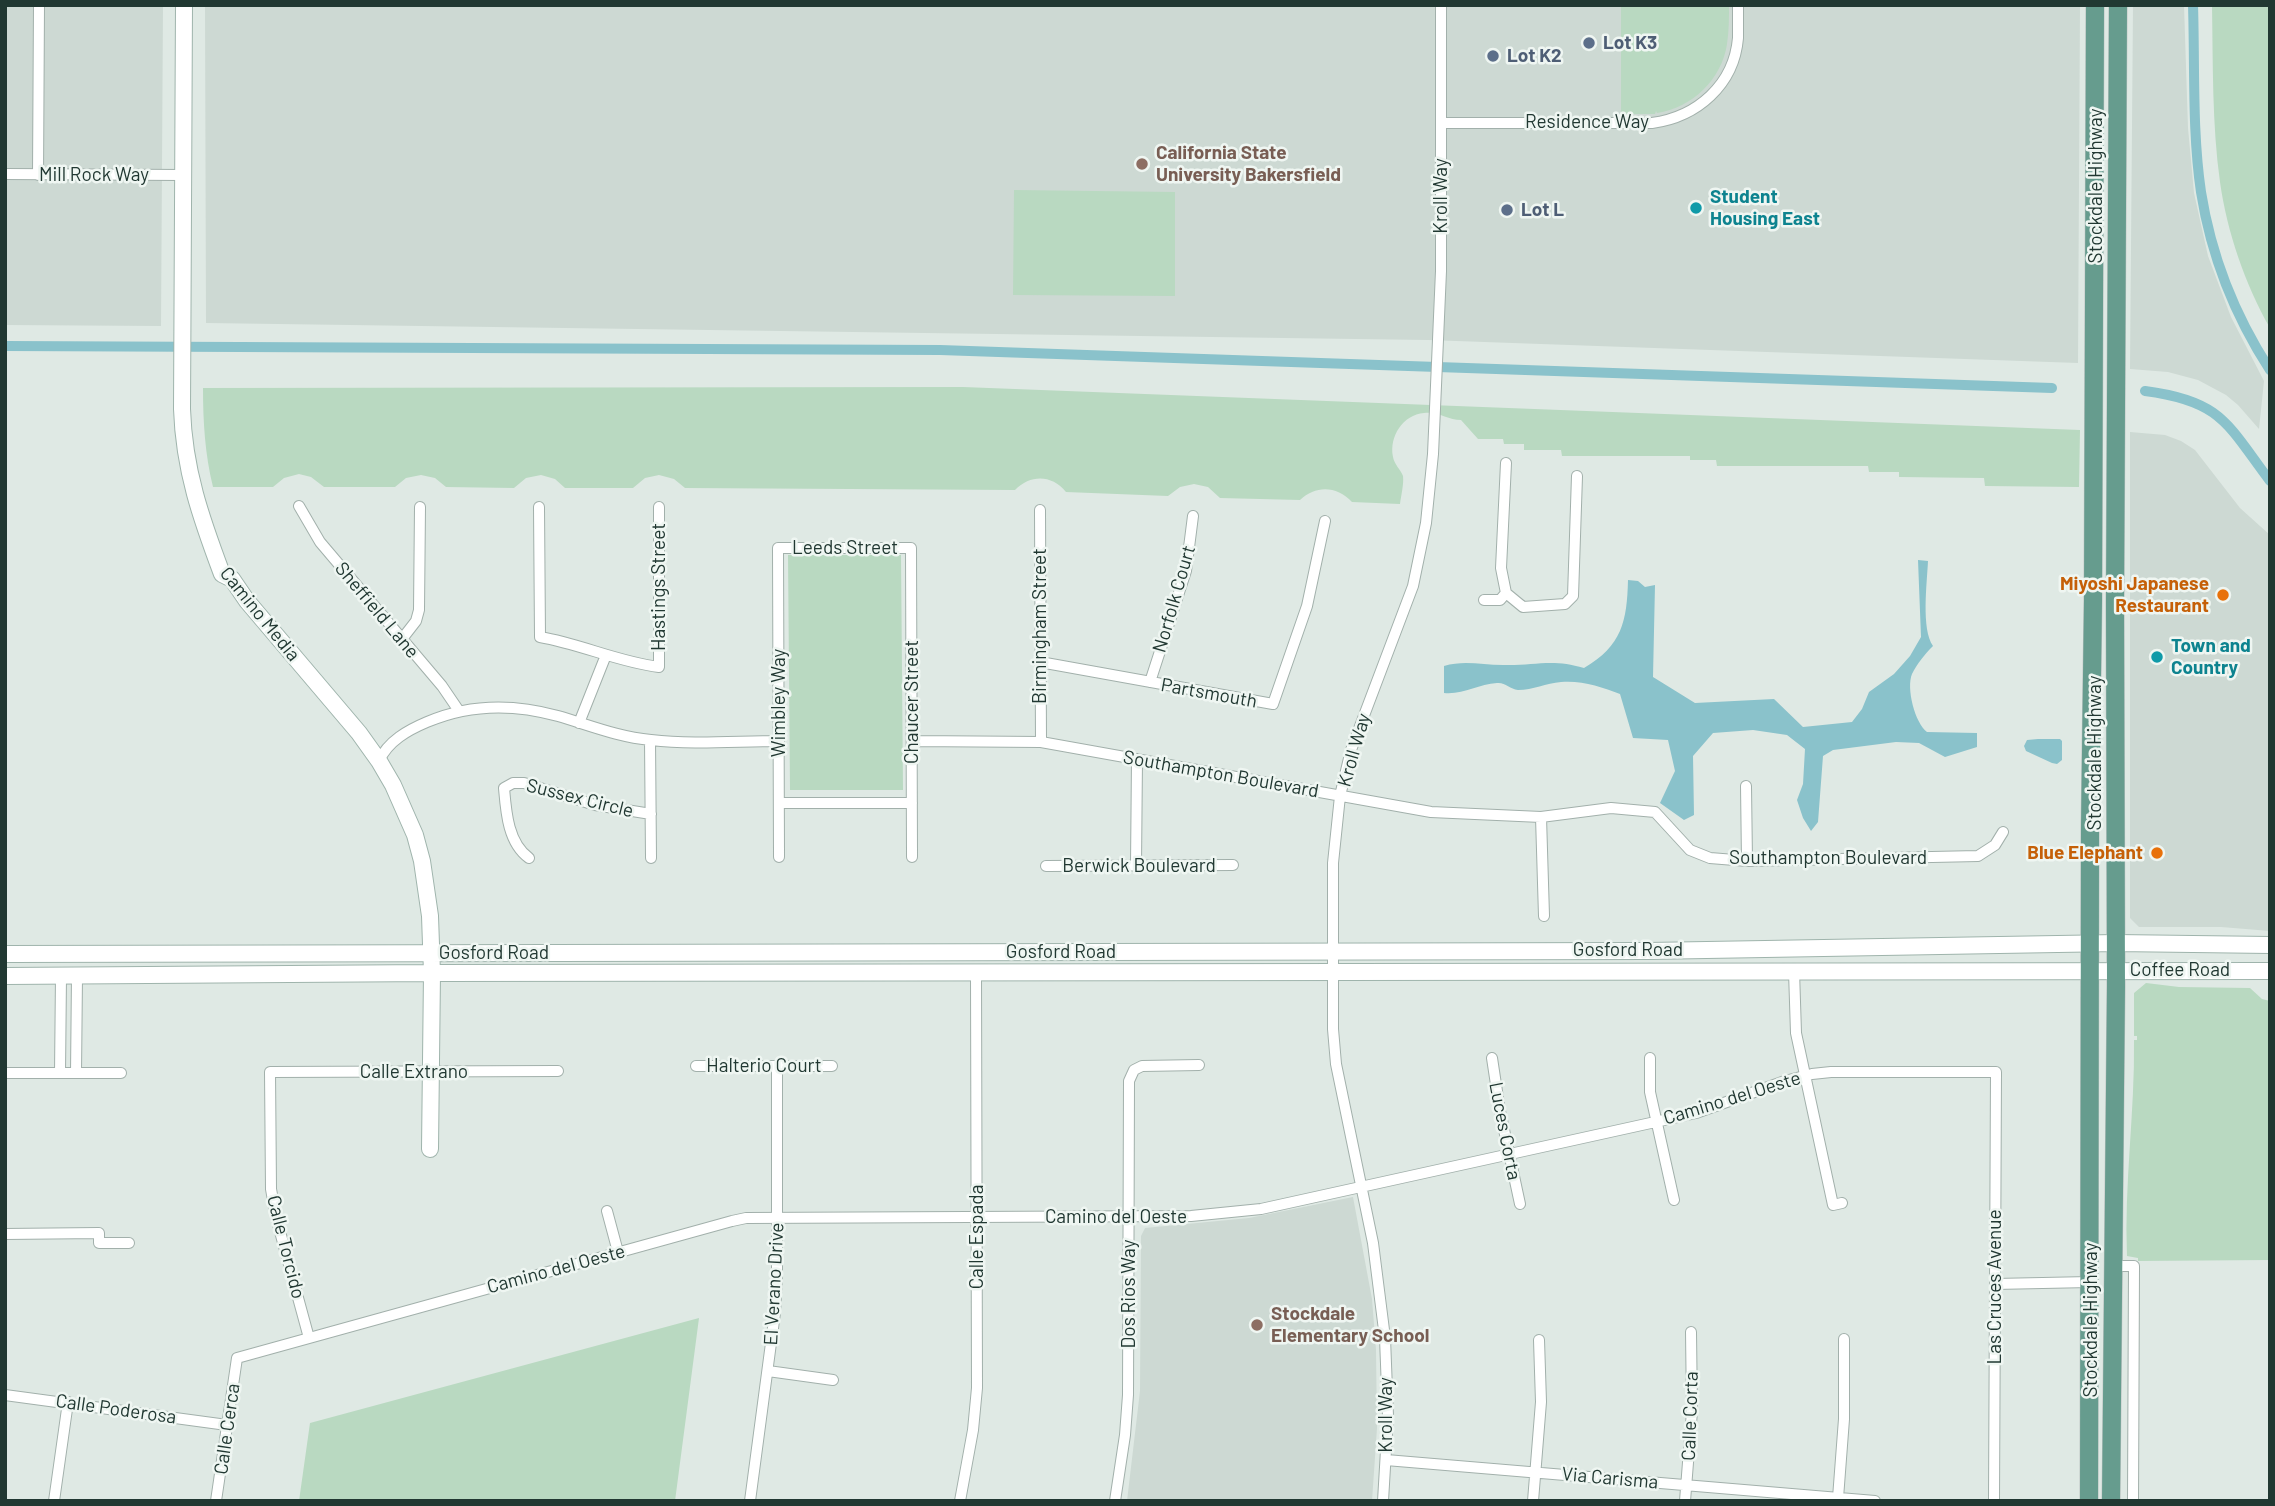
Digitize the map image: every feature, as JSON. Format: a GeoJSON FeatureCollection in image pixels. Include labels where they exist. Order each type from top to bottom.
{"type":"FeatureCollection","features":[{"type":"Feature","properties":{"kind":"main road","name":"Camino Media"},"geometry":{"type":"LineString","coordinates":[[184,5],[182,409],[186,458],[197,506],[222,574],[232,579],[247,601],[359,733],[379,761],[405,809],[422,861],[428,902],[432,973],[430,1149]]}},
{"type":"Feature","properties":{"kind":"main road","name":"Stockdale Highway"},"geometry":{"type":"LineString","coordinates":[[2089,1501],[2095,5]]}},
{"type":"Feature","properties":{"kind":"main road","name":"Stockdale Highway"},"geometry":{"type":"LineString","coordinates":[[2111,1501],[2116,970],[2118,5]]}},
{"type":"Feature","properties":{"kind":"main road"},"geometry":{"type":"LineString","coordinates":[[2094,229],[2102,246],[2104,259],[2106,337],[2109,343],[2116,347]]}},
{"type":"Feature","properties":{"kind":"main road","name":"Gosford Road"},"geometry":{"type":"LineString","coordinates":[[5,954],[1648,951],[2116,943]]}},
{"type":"Feature","properties":{"kind":"main road","name":"Coffee Road"},"geometry":{"type":"LineString","coordinates":[[2116,943],[2270,945]]}},
{"type":"Feature","properties":{"kind":"main road","name":"Gosford Road"},"geometry":{"type":"LineString","coordinates":[[5,976],[2090,970]]}},
{"type":"Feature","properties":{"kind":"main road","name":"Coffee Road"},"geometry":{"type":"LineString","coordinates":[[2090,970],[2270,971]]}},
{"type":"Feature","properties":{"kind":"main road"},"geometry":{"type":"LineString","coordinates":[[2090,1282],[2098,1287],[2100,1292],[2101,1357],[2111,1406]]}},
{"type":"Feature","properties":{"kind":"street"},"geometry":{"type":"LineString","coordinates":[[38,175],[39,5]]}},
{"type":"Feature","properties":{"kind":"street","name":"Kroll Way"},"geometry":{"type":"LineString","coordinates":[[1383,1501],[1388,1416],[1385,1338],[1374,1255],[1336,1064],[1332,951],[1333,863],[1340,796],[1361,719],[1402,617],[1420,555],[1433,454],[1441,271],[1441,5]]}},
{"type":"Feature","properties":{"kind":"street","name":"Residence Way"},"geometry":{"type":"LineString","coordinates":[[1441,122],[1653,123],[1678,118],[1706,102],[1726,75],[1738,39],[1738,5]]}},
{"type":"Feature","properties":{"kind":"street","name":"Mill Rock Way"},"geometry":{"type":"LineString","coordinates":[[5,174],[183,175]]}},
{"type":"Feature","properties":{"kind":"street"},"geometry":{"type":"LineString","coordinates":[[1506,463],[1501,568],[1506,593],[1523,607],[1565,604],[1573,596],[1577,476]]}},
{"type":"Feature","properties":{"kind":"street","name":"Sheffield Lane"},"geometry":{"type":"LineString","coordinates":[[299,506],[320,542],[459,711]]}},
{"type":"Feature","properties":{"kind":"street"},"geometry":{"type":"LineString","coordinates":[[402,639],[416,621],[419,610],[420,507]]}},
{"type":"Feature","properties":{"kind":"street"},"geometry":{"type":"LineString","coordinates":[[540,507],[540,637],[581,646],[606,655],[579,723]]}},
{"type":"Feature","properties":{"kind":"street","name":"Hastings Street"},"geometry":{"type":"LineString","coordinates":[[606,655],[636,664],[659,667],[659,507]]}},
{"type":"Feature","properties":{"kind":"street","name":"Birmingham Street"},"geometry":{"type":"LineString","coordinates":[[1040,510],[1041,741]]}},
{"type":"Feature","properties":{"kind":"street","name":"Norfolk Court"},"geometry":{"type":"LineString","coordinates":[[1150,682],[1186,571],[1193,516]]}},
{"type":"Feature","properties":{"kind":"street","name":"Partsmouth"},"geometry":{"type":"LineString","coordinates":[[1040,662],[1273,704],[1307,606],[1325,521]]}},
{"type":"Feature","properties":{"kind":"street","name":"Leeds Street"},"geometry":{"type":"LineString","coordinates":[[778,548],[912,548]]}},
{"type":"Feature","properties":{"kind":"street","name":"Wimbley Way"},"geometry":{"type":"LineString","coordinates":[[778,548],[779,857]]}},
{"type":"Feature","properties":{"kind":"street","name":"Chaucer Street"},"geometry":{"type":"LineString","coordinates":[[912,548],[912,857]]}},
{"type":"Feature","properties":{"kind":"street"},"geometry":{"type":"LineString","coordinates":[[1484,600],[1500,600],[1506,593]]}},
{"type":"Feature","properties":{"kind":"street"},"geometry":{"type":"LineString","coordinates":[[379,761],[385,748],[401,736],[438,717],[491,707],[537,711],[625,737],[650,740],[779,741]]}},
{"type":"Feature","properties":{"kind":"street"},"geometry":{"type":"LineString","coordinates":[[650,740],[651,858]]}},
{"type":"Feature","properties":{"kind":"street","name":"Southampton Boulevard"},"geometry":{"type":"LineString","coordinates":[[912,741],[1041,741],[1431,813],[1541,817],[1611,808],[1655,812],[1690,850],[1710,858],[1747,861],[1978,856],[1995,845],[2003,832]]}},
{"type":"Feature","properties":{"kind":"street"},"geometry":{"type":"LineString","coordinates":[[1136,865],[1138,759]]}},
{"type":"Feature","properties":{"kind":"street","name":"Sussex Circle"},"geometry":{"type":"LineString","coordinates":[[529,858],[520,852],[506,811],[504,788],[513,783],[539,787],[595,805],[651,814]]}},
{"type":"Feature","properties":{"kind":"street"},"geometry":{"type":"LineString","coordinates":[[1746,786],[1747,861]]}},
{"type":"Feature","properties":{"kind":"street"},"geometry":{"type":"LineString","coordinates":[[779,803],[912,803]]}},
{"type":"Feature","properties":{"kind":"street"},"geometry":{"type":"LineString","coordinates":[[1541,817],[1544,916]]}},
{"type":"Feature","properties":{"kind":"street","name":"Berwick Boulevard"},"geometry":{"type":"LineString","coordinates":[[1045,866],[1233,865]]}},
{"type":"Feature","properties":{"kind":"street"},"geometry":{"type":"LineString","coordinates":[[1794,971],[1796,1033],[1804,1075],[1833,1205],[1842,1203]]}},
{"type":"Feature","properties":{"kind":"street","name":"Calle Espada"},"geometry":{"type":"LineString","coordinates":[[960,1501],[973,1430],[977,1388],[976,972]]}},
{"type":"Feature","properties":{"kind":"street"},"geometry":{"type":"LineString","coordinates":[[60,1073],[69,976]]}},
{"type":"Feature","properties":{"kind":"street"},"geometry":{"type":"LineString","coordinates":[[69,976],[76,1073]]}},
{"type":"Feature","properties":{"kind":"street","name":"Luces Corta"},"geometry":{"type":"LineString","coordinates":[[1492,1058],[1520,1204]]}},
{"type":"Feature","properties":{"kind":"street"},"geometry":{"type":"LineString","coordinates":[[1650,1058],[1650,1092],[1674,1200]]}},
{"type":"Feature","properties":{"kind":"street","name":"Dos Rios Way"},"geometry":{"type":"LineString","coordinates":[[1115,1501],[1128,1395],[1129,1081],[1134,1070],[1142,1066],[1199,1065]]}},
{"type":"Feature","properties":{"kind":"street","name":"Halterio Court"},"geometry":{"type":"LineString","coordinates":[[696,1066],[832,1066]]}},
{"type":"Feature","properties":{"kind":"street","name":"El Verano Drive"},"geometry":{"type":"LineString","coordinates":[[750,1501],[776,1289],[777,1066]]}},
{"type":"Feature","properties":{"kind":"street","name":"Calle Extrano"},"geometry":{"type":"LineString","coordinates":[[270,1072],[558,1072]]}},
{"type":"Feature","properties":{"kind":"street","name":"Calle Torcido"},"geometry":{"type":"LineString","coordinates":[[270,1072],[271,1189],[309,1338]]}},
{"type":"Feature","properties":{"kind":"street","name":"Camino del Oeste"},"geometry":{"type":"LineString","coordinates":[[237,1357],[732,1221],[778,1218],[1129,1217],[1227,1214],[1261,1209],[1707,1110],[1804,1075],[1831,1072],[1996,1072]]}},
{"type":"Feature","properties":{"kind":"street","name":"Las Cruces Avenue"},"geometry":{"type":"LineString","coordinates":[[1994,1501],[1996,1072]]}},
{"type":"Feature","properties":{"kind":"street"},"geometry":{"type":"LineString","coordinates":[[5,1073],[121,1073]]}},
{"type":"Feature","properties":{"kind":"street"},"geometry":{"type":"LineString","coordinates":[[607,1211],[618,1252]]}},
{"type":"Feature","properties":{"kind":"street"},"geometry":{"type":"LineString","coordinates":[[5,1234],[100,1233],[100,1243],[129,1242]]}},
{"type":"Feature","properties":{"kind":"street"},"geometry":{"type":"LineString","coordinates":[[2112,1265],[2134,1266],[2133,1501]]}},
{"type":"Feature","properties":{"kind":"street"},"geometry":{"type":"LineString","coordinates":[[1995,1284],[2090,1282]]}},
{"type":"Feature","properties":{"kind":"street","name":"Calle Corta"},"geometry":{"type":"LineString","coordinates":[[1685,1501],[1692,1411],[1691,1332]]}},
{"type":"Feature","properties":{"kind":"street"},"geometry":{"type":"LineString","coordinates":[[1838,1498],[1844,1419],[1844,1339]]}},
{"type":"Feature","properties":{"kind":"street"},"geometry":{"type":"LineString","coordinates":[[1533,1501],[1541,1402],[1539,1340]]}},
{"type":"Feature","properties":{"kind":"street","name":"Calle Cerca"},"geometry":{"type":"LineString","coordinates":[[216,1501],[237,1357]]}},
{"type":"Feature","properties":{"kind":"street"},"geometry":{"type":"LineString","coordinates":[[768,1371],[834,1380]]}},
{"type":"Feature","properties":{"kind":"street","name":"Calle Poderosa"},"geometry":{"type":"LineString","coordinates":[[5,1395],[227,1425]]}},
{"type":"Feature","properties":{"kind":"street"},"geometry":{"type":"LineString","coordinates":[[54,1501],[68,1402]]}},
{"type":"Feature","properties":{"kind":"street","name":"Via Carisma"},"geometry":{"type":"LineString","coordinates":[[1386,1460],[1875,1501]]}},
{"type":"Feature","properties":{"kind":"shaded area"},"geometry":{"type":"Polygon","coordinates":[[[5,5],[163,5],[161,326],[5,325],[5,5]]]}},
{"type":"Feature","properties":{"kind":"shaded area","name":"California State University Bakersfield"},"geometry":{"type":"Polygon","coordinates":[[[205,5],[2080,5],[2078,363],[1428,340],[206,323],[205,5]]]}},
{"type":"Feature","properties":{"kind":"shaded area"},"geometry":{"type":"Polygon","coordinates":[[[2133,5],[2184,5],[2188,128],[2194,193],[2208,256],[2231,317],[2264,381],[2259,429],[2226,395],[2198,380],[2168,372],[2130,369],[2133,5]]]}},
{"type":"Feature","properties":{"kind":"shaded area"},"geometry":{"type":"Polygon","coordinates":[[[2130,432],[2165,435],[2195,450],[2240,508],[2270,535],[2270,931],[2221,927],[2139,927],[2130,918],[2130,432]]]}},
{"type":"Feature","properties":{"kind":"shaded area","name":"Stockdale Elementary School"},"geometry":{"type":"Polygon","coordinates":[[[1353,1197],[1372,1299],[1376,1350],[1377,1428],[1372,1501],[1127,1501],[1140,1391],[1141,1236],[1145,1228],[1249,1218],[1353,1197]]]}},
{"type":"Feature","properties":{"kind":"green space"},"geometry":{"type":"Polygon","coordinates":[[[1621,5],[1729,5],[1724,57],[1712,80],[1703,90],[1670,110],[1656,111],[1655,114],[1621,114],[1621,5]]]}},
{"type":"Feature","properties":{"kind":"green space"},"geometry":{"type":"Polygon","coordinates":[[[2212,5],[2270,5],[2270,328],[2238,257],[2223,201],[2214,116],[2212,5]]]}},
{"type":"Feature","properties":{"kind":"green space"},"geometry":{"type":"Polygon","coordinates":[[[1014,190],[1175,192],[1175,296],[1013,295],[1014,190]]]}},
{"type":"Feature","properties":{"kind":"green space"},"geometry":{"type":"Polygon","coordinates":[[[963,387],[2080,430],[2079,487],[1985,486],[1984,478],[1899,477],[1899,472],[1869,472],[1868,466],[1717,466],[1716,460],[1690,460],[1690,456],[1562,456],[1561,450],[1524,450],[1524,444],[1504,444],[1503,439],[1478,439],[1461,420],[1429,413],[1416,415],[1404,422],[1393,442],[1394,460],[1403,476],[1400,504],[1352,502],[1340,493],[1326,489],[1313,492],[1300,500],[1220,498],[1208,487],[1194,484],[1180,487],[1168,496],[1066,492],[1054,482],[1041,479],[1028,481],[1015,490],[685,488],[674,479],[659,475],[645,478],[633,488],[565,488],[555,479],[541,475],[526,478],[514,488],[446,487],[435,478],[421,475],[406,478],[395,487],[324,487],[311,477],[299,474],[284,478],[273,487],[213,487],[206,450],[203,401],[203,388],[963,387]]]}},
{"type":"Feature","properties":{"kind":"green space"},"geometry":{"type":"Polygon","coordinates":[[[788,555],[901,555],[903,790],[790,790],[788,555]]]}},
{"type":"Feature","properties":{"kind":"green space"},"geometry":{"type":"Polygon","coordinates":[[[2146,983],[2179,987],[2250,988],[2262,999],[2270,1001],[2270,1260],[2138,1261],[2138,1258],[2127,1256],[2134,1040],[2137,1040],[2137,1036],[2134,1036],[2134,993],[2146,983]]]}},
{"type":"Feature","properties":{"kind":"green space"},"geometry":{"type":"Polygon","coordinates":[[[699,1318],[675,1501],[299,1501],[310,1423],[699,1318]]]}},
{"type":"Feature","properties":{"kind":"water"},"geometry":{"type":"Polygon","coordinates":[[[1918,560],[1928,561],[1926,617],[1933,646],[1921,659],[1910,680],[1915,713],[1927,732],[1977,733],[1977,747],[1945,757],[1919,743],[1896,742],[1833,750],[1823,756],[1818,822],[1811,831],[1797,800],[1803,784],[1805,749],[1787,735],[1753,730],[1713,733],[1693,756],[1694,815],[1684,820],[1660,803],[1675,771],[1668,740],[1633,738],[1620,694],[1576,682],[1518,690],[1497,683],[1444,693],[1444,666],[1451,664],[1552,663],[1584,668],[1607,651],[1620,631],[1626,608],[1628,580],[1638,581],[1645,587],[1655,585],[1653,677],[1695,703],[1774,699],[1803,727],[1852,722],[1862,709],[1869,692],[1894,674],[1910,656],[1921,637],[1918,560]]]}},
{"type":"Feature","properties":{"kind":"water"},"geometry":{"type":"Polygon","coordinates":[[[2060,739],[2062,760],[2057,764],[2052,763],[2026,751],[2024,746],[2027,740],[2060,739]]]}},
{"type":"Feature","properties":{"kind":"waterway"},"geometry":{"type":"LineString","coordinates":[[2193,5],[2196,146],[2205,216],[2235,307],[2270,370]]}},
{"type":"Feature","properties":{"kind":"waterway"},"geometry":{"type":"LineString","coordinates":[[5,346],[940,350],[2052,388]]}},
{"type":"Feature","properties":{"kind":"waterway"},"geometry":{"type":"LineString","coordinates":[[2145,391],[2191,401],[2220,418],[2270,481]]}},
{"type":"Feature","properties":{"kind":"place","name":"Lot K3"},"geometry":{"type":"Point","coordinates":[1589,43]}},
{"type":"Feature","properties":{"kind":"place","name":"Lot K2"},"geometry":{"type":"Point","coordinates":[1493,56]}},
{"type":"Feature","properties":{"kind":"place","name":"California State University Bakersfield"},"geometry":{"type":"Point","coordinates":[1142,164]}},
{"type":"Feature","properties":{"kind":"place","name":"Student Housing East"},"geometry":{"type":"Point","coordinates":[1696,208]}},
{"type":"Feature","properties":{"kind":"place","name":"Lot L"},"geometry":{"type":"Point","coordinates":[1507,210]}},
{"type":"Feature","properties":{"kind":"place","name":"Miyoshi Japanese Restaurant"},"geometry":{"type":"Point","coordinates":[2223,595]}},
{"type":"Feature","properties":{"kind":"place","name":"Town and Country"},"geometry":{"type":"Point","coordinates":[2157,657]}},
{"type":"Feature","properties":{"kind":"place","name":"Blue Elephant"},"geometry":{"type":"Point","coordinates":[2157,853]}},
{"type":"Feature","properties":{"kind":"place","name":"Stockdale Elementary School"},"geometry":{"type":"Point","coordinates":[1257,1325]}}]}
